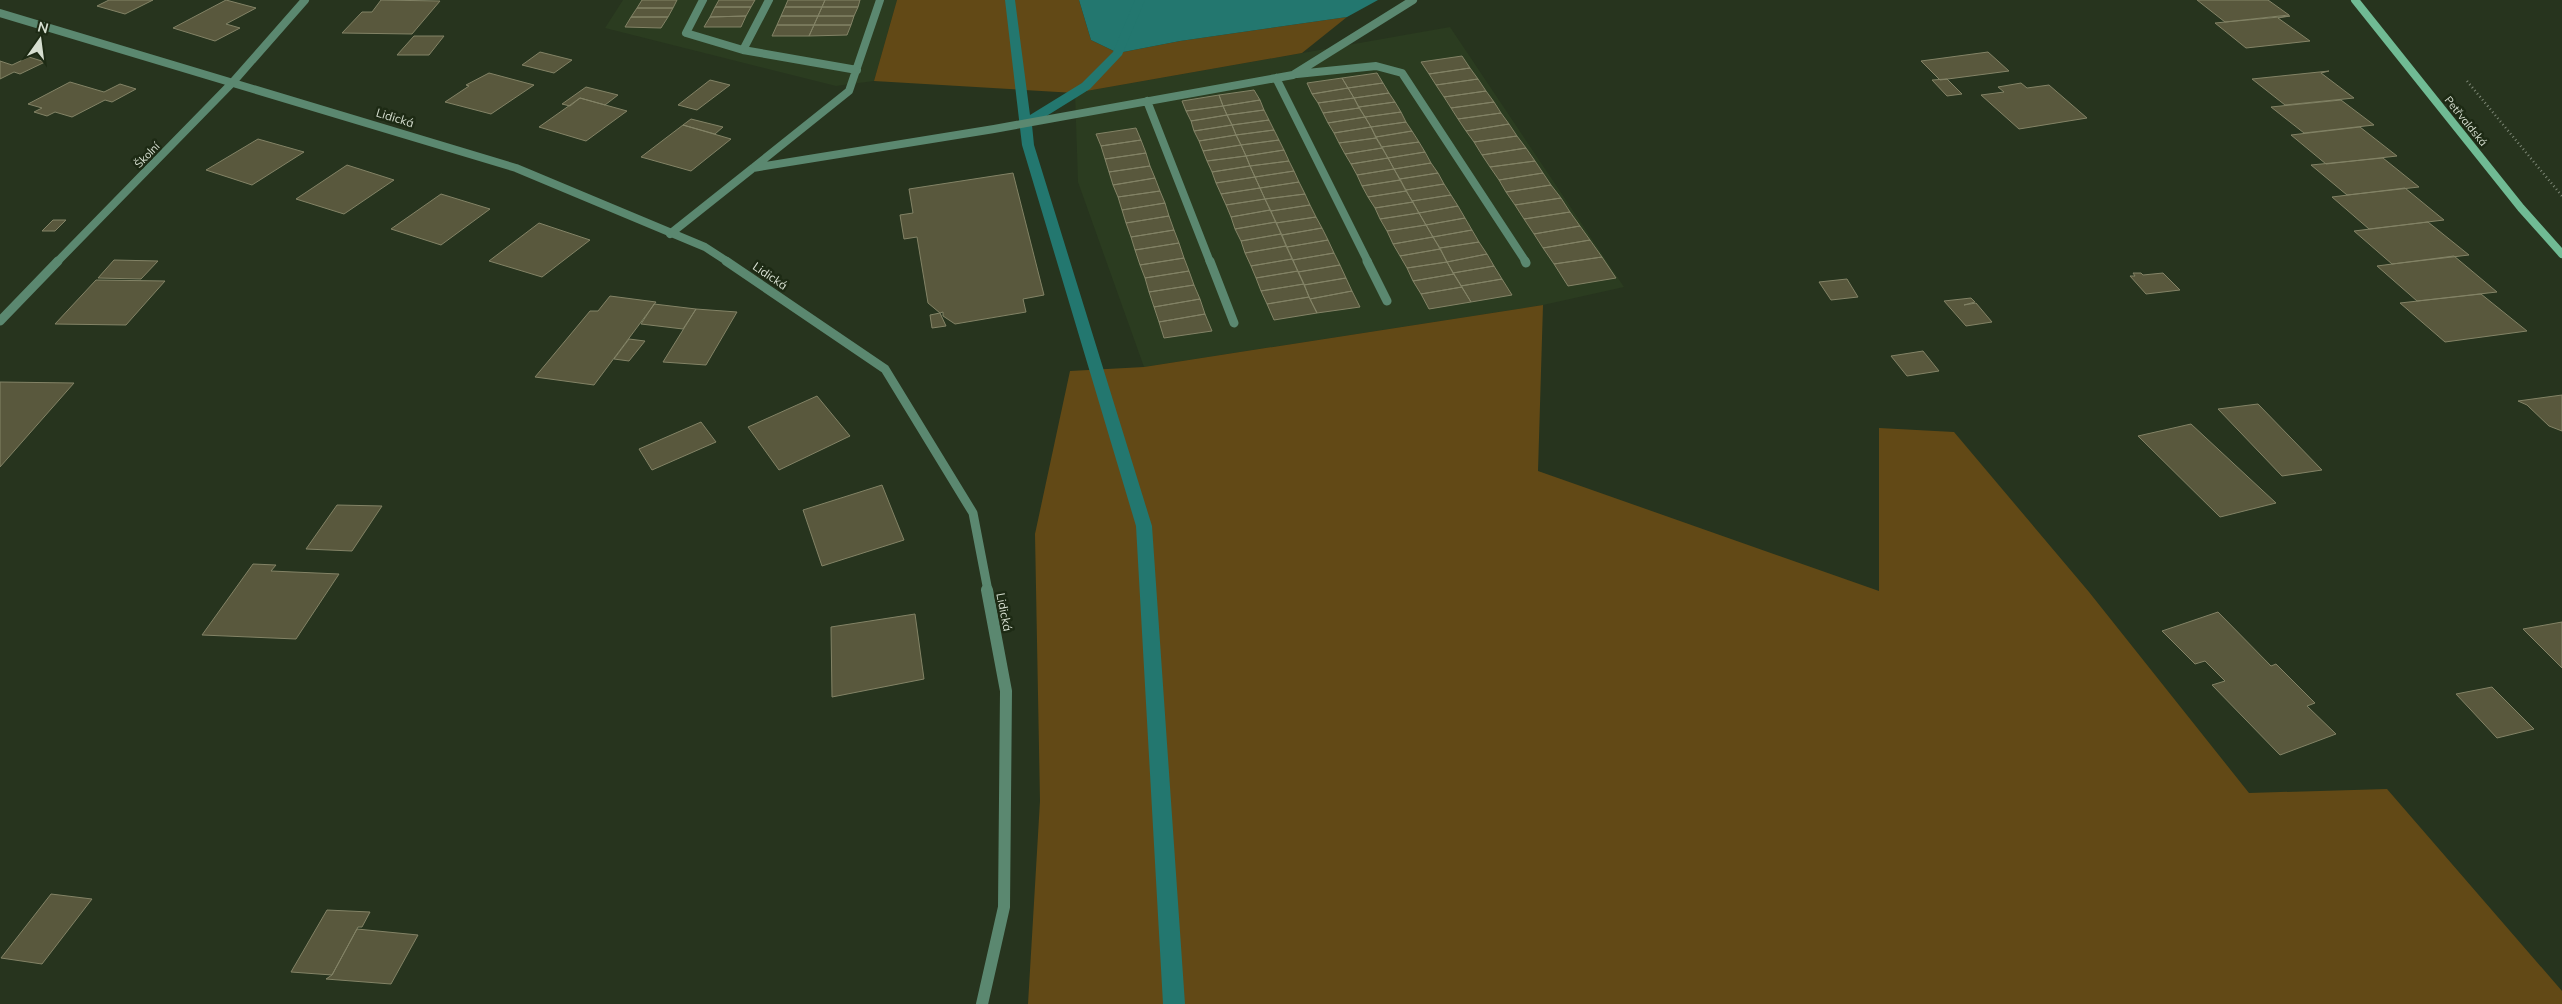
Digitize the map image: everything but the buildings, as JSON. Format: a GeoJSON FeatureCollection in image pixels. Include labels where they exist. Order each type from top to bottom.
{"type":"FeatureCollection","features":[{"type":"Feature","properties":{"kind":"street","name":"Školní"},"geometry":{"type":"LineString","coordinates":[[0,321],[233,82],[306,0]]}},
{"type":"Feature","properties":{"kind":"street"},"geometry":{"type":"LineString","coordinates":[[703,0],[686,33],[742,50],[856,70]]}},
{"type":"Feature","properties":{"kind":"street"},"geometry":{"type":"LineString","coordinates":[[742,50],[769,0]]}},
{"type":"Feature","properties":{"kind":"street"},"geometry":{"type":"LineString","coordinates":[[670,234],[849,91],[880,0]]}},
{"type":"Feature","properties":{"kind":"street"},"geometry":{"type":"LineString","coordinates":[[1293,75],[1414,0]]}},
{"type":"Feature","properties":{"kind":"street","name":"Petřvaldská"},"geometry":{"type":"LineString","coordinates":[[2355,0],[2521,208],[2562,254]]}},
{"type":"Feature","properties":{"kind":"street","name":"Lidická"},"geometry":{"type":"LineString","coordinates":[[0,13],[516,168],[670,234],[705,247],[885,369],[973,513],[1006,691],[1004,907],[982,1004]]}},
{"type":"Feature","properties":{"kind":"street"},"geometry":{"type":"LineString","coordinates":[[753,168],[994,129],[1293,75],[1376,66],[1402,72],[1526,263]]}},
{"type":"Feature","properties":{"kind":"street"},"geometry":{"type":"LineString","coordinates":[[1276,78],[1386,301]]}},
{"type":"Feature","properties":{"kind":"street"},"geometry":{"type":"LineString","coordinates":[[1147,101],[1234,323]]}},
{"type":"Feature","properties":{"kind":"path"},"geometry":{"type":"LineString","coordinates":[[2462,75],[2562,196]]}},
{"type":"Feature","properties":{"kind":"shaded area"},"geometry":{"type":"Polygon","coordinates":[[[623,0],[897,0],[874,81],[836,86],[605,28],[623,0]]]}},
{"type":"Feature","properties":{"kind":"shaded area"},"geometry":{"type":"Polygon","coordinates":[[[897,0],[1079,0],[1091,40],[1118,53],[1180,41],[1347,17],[1302,53],[1075,93],[874,81],[897,0]]]}},
{"type":"Feature","properties":{"kind":"shaded area"},"geometry":{"type":"Polygon","coordinates":[[[1450,27],[1624,287],[1543,305],[1144,367],[1078,182],[1075,93],[1450,27]]]}},
{"type":"Feature","properties":{"kind":"shaded area"},"geometry":{"type":"Polygon","coordinates":[[[1543,305],[1538,471],[1879,591],[1879,428],[1954,432],[2089,592],[2249,793],[2387,789],[2562,991],[2562,1004],[1028,1004],[1040,801],[1035,534],[1070,371],[1144,367],[1543,305]]]}},
{"type":"Feature","properties":{"kind":"water"},"geometry":{"type":"Polygon","coordinates":[[[1079,0],[1378,0],[1347,17],[1180,41],[1118,53],[1091,40],[1079,0]]]}},
{"type":"Feature","properties":{"kind":"waterway"},"geometry":{"type":"LineString","coordinates":[[1010,0],[1025,124]]}},
{"type":"Feature","properties":{"kind":"waterway"},"geometry":{"type":"LineString","coordinates":[[1025,124],[1086,86],[1118,53],[1140,0]]}},
{"type":"Feature","properties":{"kind":"waterway"},"geometry":{"type":"LineString","coordinates":[[1025,124],[1028,145],[1144,526],[1174,1004]]}}]}
